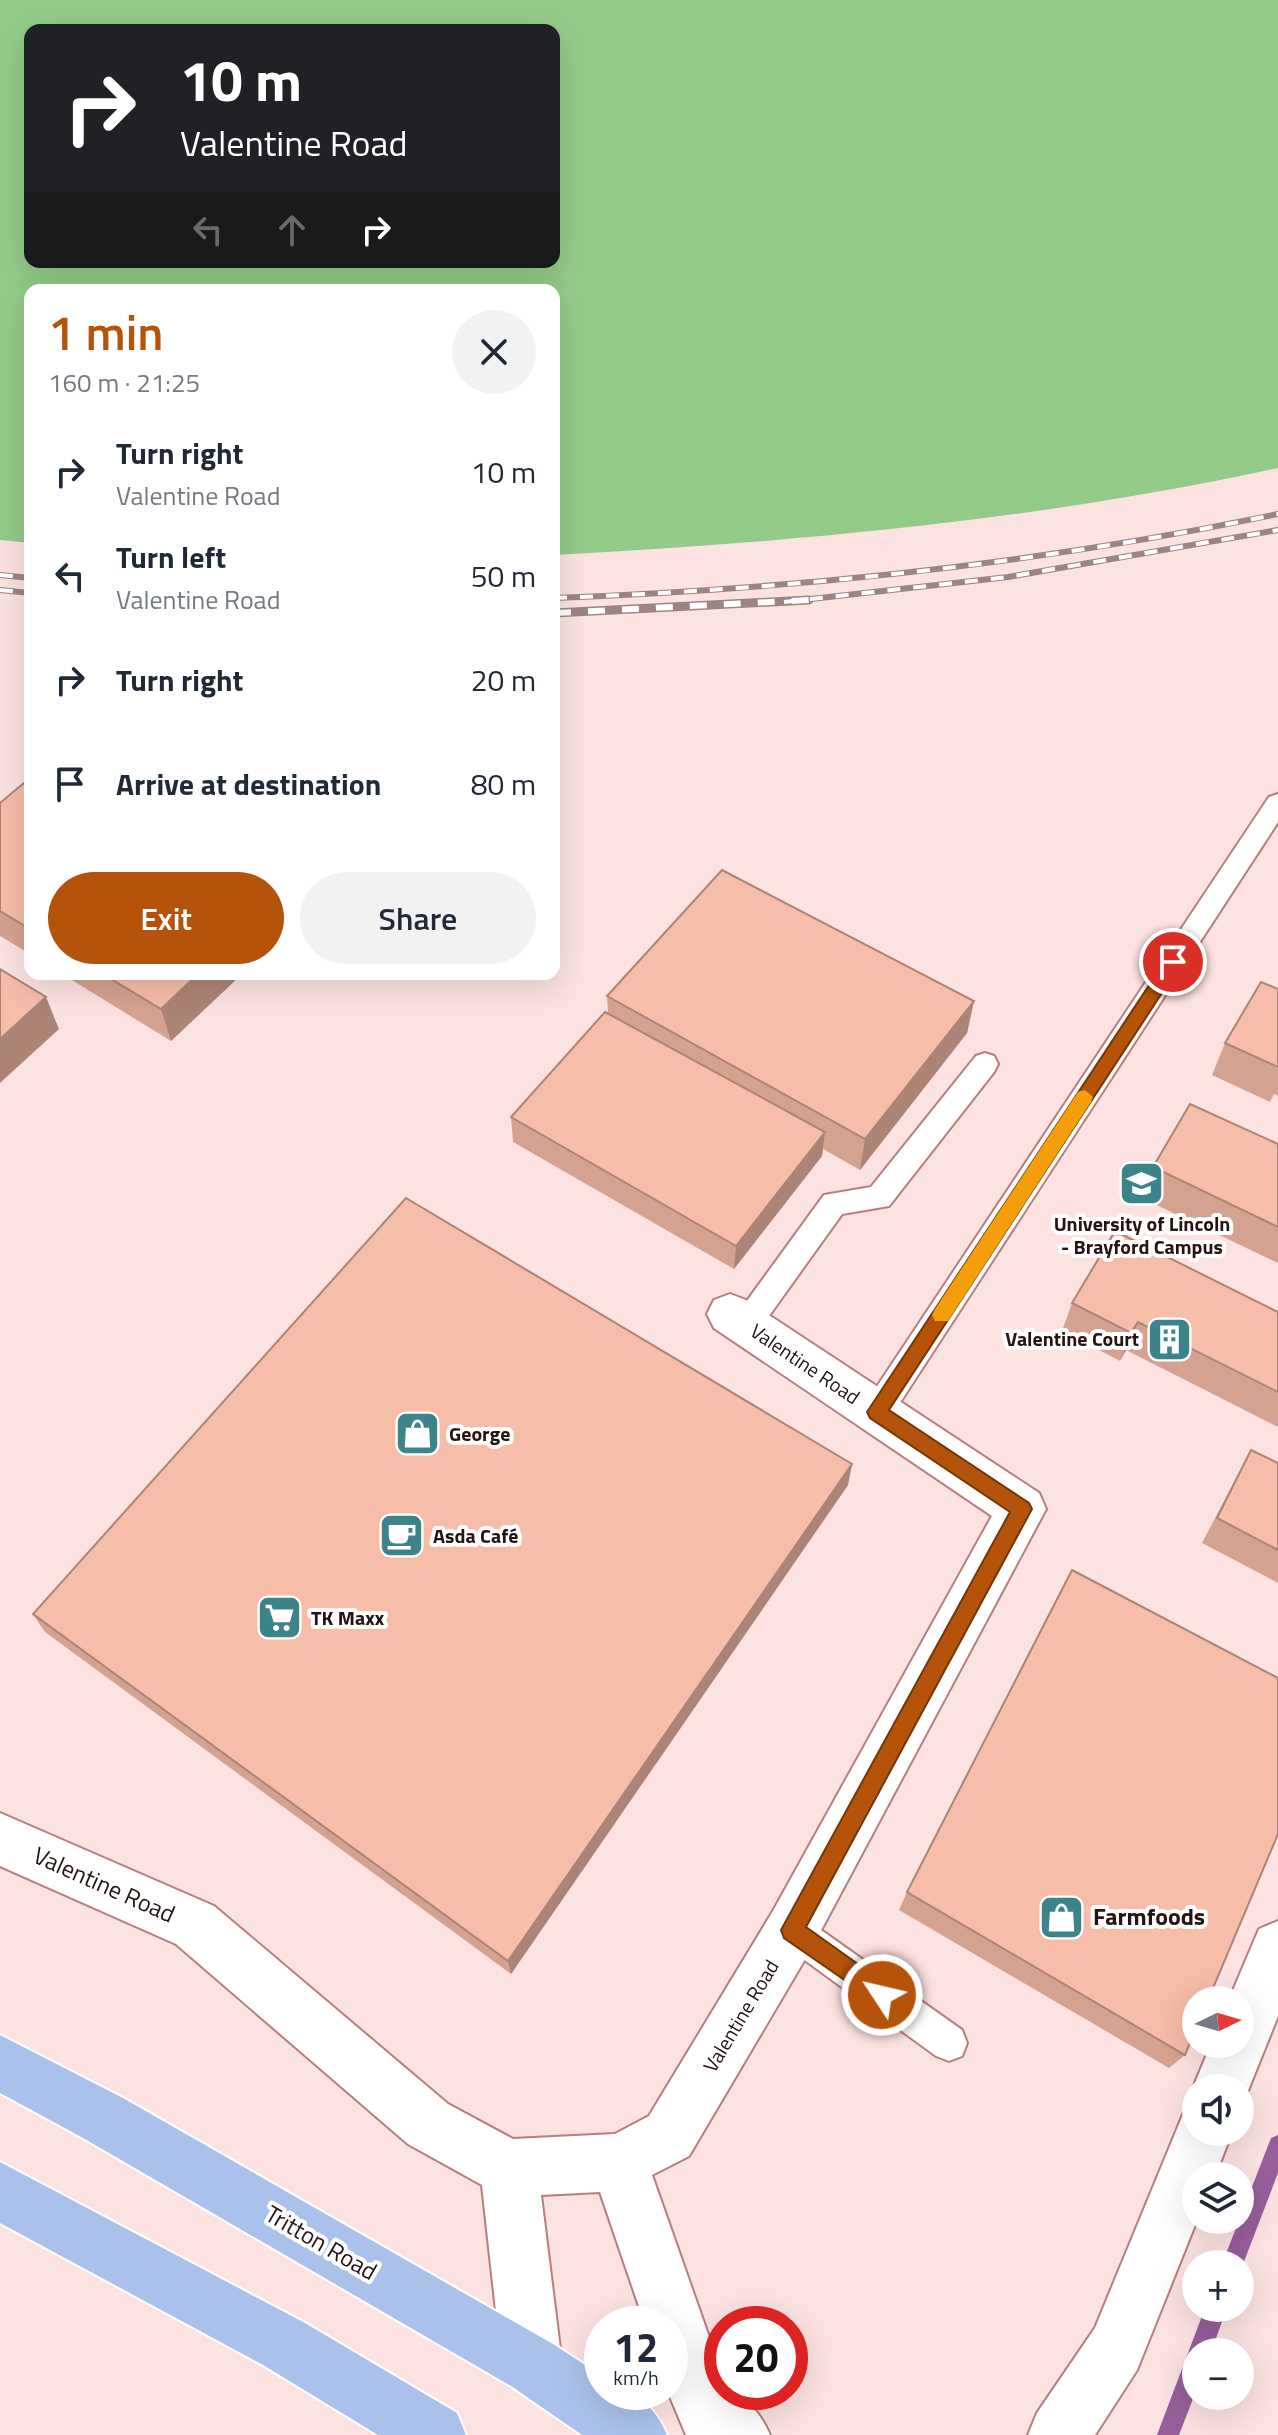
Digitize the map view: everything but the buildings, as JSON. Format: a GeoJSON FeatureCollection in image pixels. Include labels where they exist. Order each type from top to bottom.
{"type":"FeatureCollection","features":[{"type":"Feature","properties":{"kind":"main road","name":"Tritton Road"},"geometry":{"type":"LineString","coordinates":[[0,2063],[103,2118],[532,2365],[636,2435]]}},
{"type":"Feature","properties":{"kind":"main road"},"geometry":{"type":"LineString","coordinates":[[0,2191],[284,2344],[435,2435]]}},
{"type":"Feature","properties":{"kind":"street","name":"Valentine Road"},"geometry":{"type":"LineString","coordinates":[[0,1839],[195,1925],[428,2124],[509,2168],[619,2162],[669,2136],[792,1930],[1022,1509],[738,1319]]}},
{"type":"Feature","properties":{"kind":"street"},"geometry":{"type":"LineString","coordinates":[[1254,2008],[1278,1948]]}},
{"type":"Feature","properties":{"kind":"street"},"geometry":{"type":"LineString","coordinates":[[1059,2435],[1116,2349],[1198,2146]]}},
{"type":"Feature","properties":{"kind":"street"},"geometry":{"type":"LineString","coordinates":[[619,2162],[705,2412],[739,2435]]}},
{"type":"Feature","properties":{"kind":"street"},"geometry":{"type":"LineString","coordinates":[[509,2168],[532,2365]]}},
{"type":"Feature","properties":{"kind":"lane"},"geometry":{"type":"LineString","coordinates":[[877,1412],[1278,803]]}},
{"type":"Feature","properties":{"kind":"lane"},"geometry":{"type":"LineString","coordinates":[[738,1319],[834,1203],[879,1198],[985,1064]]}},
{"type":"Feature","properties":{"kind":"lane"},"geometry":{"type":"LineString","coordinates":[[792,1930],[949,2043]]}},
{"type":"Feature","properties":{"kind":"green space"},"geometry":{"type":"Polygon","coordinates":[[[0,0],[1278,0],[1278,468],[1098,502],[918,526],[736,543],[560,555],[560,284],[24,284],[24,542],[0,540],[0,0]]]}},
{"type":"Feature","properties":{"kind":"waterway"},"geometry":{"type":"LineString","coordinates":[[1238,2250],[1278,2145]]}},
{"type":"Feature","properties":{"kind":"waterway"},"geometry":{"type":"LineString","coordinates":[[1205,2338],[1211,2322]]}},
{"type":"Feature","properties":{"kind":"waterway"},"geometry":{"type":"LineString","coordinates":[[1168,2435],[1182,2398]]}},
{"type":"Feature","properties":{"kind":"railway"},"geometry":{"type":"LineString","coordinates":[[560,598],[736,588],[918,571],[1098,547],[1278,514]]}},
{"type":"Feature","properties":{"kind":"railway"},"geometry":{"type":"LineString","coordinates":[[796,601],[1008,577],[1278,530]]}},
{"type":"Feature","properties":{"kind":"railway"},"geometry":{"type":"LineString","coordinates":[[0,575],[24,577]]}},
{"type":"Feature","properties":{"kind":"railway"},"geometry":{"type":"LineString","coordinates":[[0,590],[24,592]]}},
{"type":"Feature","properties":{"kind":"railway"},"geometry":{"type":"LineString","coordinates":[[796,601],[809,600]]}},
{"type":"Feature","properties":{"kind":"railway"},"geometry":{"type":"LineString","coordinates":[[560,613],[796,601]]}},
{"type":"Feature","properties":{"kind":"railway"},"geometry":{"type":"LineString","coordinates":[[784,602],[796,601]]}},
{"type":"Feature","properties":{"kind":"slow traffic"},"geometry":{"type":"LineString","coordinates":[[941,1315],[1085,1097]]}},
{"type":"Feature","properties":{"kind":"place","name":"University of Lincoln - Brayford Campus"},"geometry":{"type":"Point","coordinates":[1142,1184]}},
{"type":"Feature","properties":{"kind":"place","name":"Valentine Court"},"geometry":{"type":"Point","coordinates":[1170,1339]}},
{"type":"Feature","properties":{"kind":"place","name":"George"},"geometry":{"type":"Point","coordinates":[418,1434]}},
{"type":"Feature","properties":{"kind":"place","name":"Asda Café"},"geometry":{"type":"Point","coordinates":[402,1536]}},
{"type":"Feature","properties":{"kind":"place","name":"TK Maxx"},"geometry":{"type":"Point","coordinates":[280,1618]}},
{"type":"Feature","properties":{"kind":"place","name":"Farmfoods"},"geometry":{"type":"Point","coordinates":[1062,1917]}},
{"type":"Feature","properties":{"kind":"route"},"geometry":{"type":"LineString","coordinates":[[882,1995],[792,1930],[1022,1509],[877,1412],[1173,962]]}}]}
